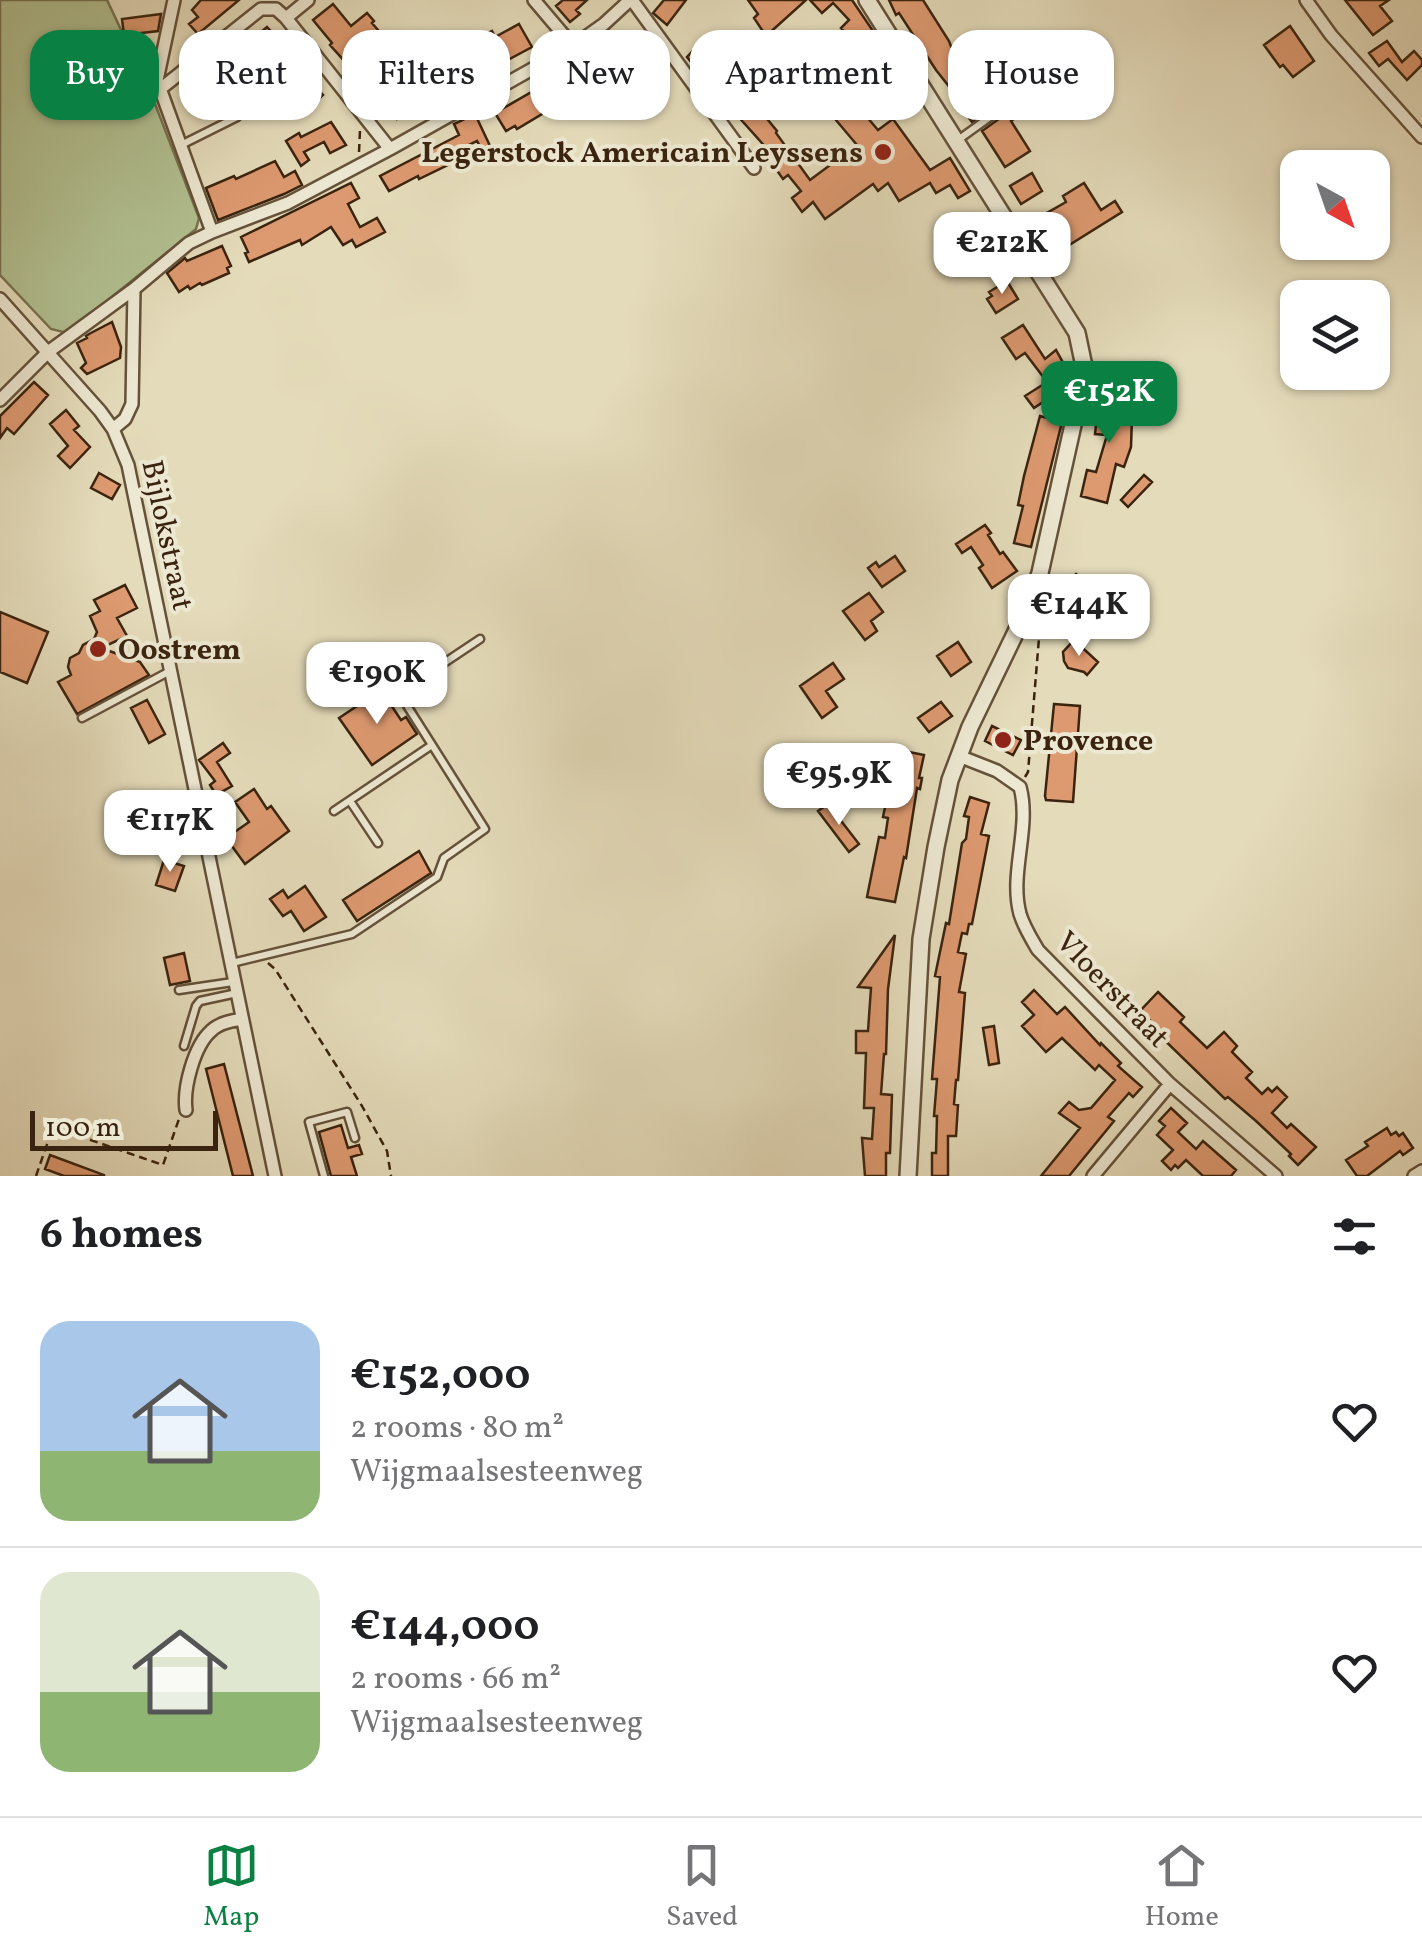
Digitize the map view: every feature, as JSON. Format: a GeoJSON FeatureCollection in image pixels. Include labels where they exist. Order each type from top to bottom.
{"type":"FeatureCollection","features":[{"type":"Feature","properties":{"kind":"street"},"geometry":{"type":"LineString","coordinates":[[159,71],[174,0]]}},
{"type":"Feature","properties":{"kind":"street"},"geometry":{"type":"LineString","coordinates":[[286,18],[308,0]]}},
{"type":"Feature","properties":{"kind":"street"},"geometry":{"type":"LineString","coordinates":[[534,0],[559,30]]}},
{"type":"Feature","properties":{"kind":"street"},"geometry":{"type":"LineString","coordinates":[[596,30],[631,0],[754,168]]}},
{"type":"Feature","properties":{"kind":"street"},"geometry":{"type":"LineString","coordinates":[[867,0],[1077,334],[1085,371],[1040,573],[1028,607],[972,720],[950,780],[921,940],[908,1176]]}},
{"type":"Feature","properties":{"kind":"street"},"geometry":{"type":"LineString","coordinates":[[1306,0],[1331,35],[1422,137]]}},
{"type":"Feature","properties":{"kind":"street"},"geometry":{"type":"LineString","coordinates":[[159,89],[261,9],[276,9],[286,18],[342,89]]}},
{"type":"Feature","properties":{"kind":"street"},"geometry":{"type":"LineString","coordinates":[[0,400],[48,352],[134,289],[189,242],[288,203],[530,70]]}},
{"type":"Feature","properties":{"kind":"street"},"geometry":{"type":"LineString","coordinates":[[159,93],[212,232]]}},
{"type":"Feature","properties":{"kind":"street"},"geometry":{"type":"LineString","coordinates":[[367,120],[390,149]]}},
{"type":"Feature","properties":{"kind":"street"},"geometry":{"type":"LineString","coordinates":[[113,429],[125,420],[132,404],[134,289]]}},
{"type":"Feature","properties":{"kind":"street","name":"Bijlokstraat"},"geometry":{"type":"LineString","coordinates":[[0,299],[100,410],[113,429],[128,466],[276,1176]]}},
{"type":"Feature","properties":{"kind":"street"},"geometry":{"type":"LineString","coordinates":[[959,756],[997,771],[1020,787]]}},
{"type":"Feature","properties":{"kind":"street","name":"Vloerstraat"},"geometry":{"type":"LineString","coordinates":[[1020,787],[1024,802],[1019,912],[1038,950],[1170,1084],[1276,1176]]}},
{"type":"Feature","properties":{"kind":"street"},"geometry":{"type":"LineString","coordinates":[[186,1110],[186,1086],[200,1045],[220,1024],[242,1019]]}},
{"type":"Feature","properties":{"kind":"street"},"geometry":{"type":"LineString","coordinates":[[1093,1176],[1170,1084]]}},
{"type":"Feature","properties":{"kind":"street"},"geometry":{"type":"LineString","coordinates":[[1414,1176],[1422,1171]]}},
{"type":"Feature","properties":{"kind":"lane"},"geometry":{"type":"LineString","coordinates":[[180,146],[230,120]]}},
{"type":"Feature","properties":{"kind":"lane"},"geometry":{"type":"LineString","coordinates":[[956,142],[986,120]]}},
{"type":"Feature","properties":{"kind":"lane"},"geometry":{"type":"LineString","coordinates":[[231,963],[352,934],[436,877],[444,858],[486,829],[399,694],[480,639]]}},
{"type":"Feature","properties":{"kind":"lane"},"geometry":{"type":"LineString","coordinates":[[82,718],[172,670]]}},
{"type":"Feature","properties":{"kind":"lane"},"geometry":{"type":"LineString","coordinates":[[334,811],[432,745]]}},
{"type":"Feature","properties":{"kind":"lane"},"geometry":{"type":"LineString","coordinates":[[350,801],[378,843]]}},
{"type":"Feature","properties":{"kind":"lane"},"geometry":{"type":"LineString","coordinates":[[179,990],[236,988]]}},
{"type":"Feature","properties":{"kind":"lane"},"geometry":{"type":"LineString","coordinates":[[184,1046],[200,1001],[236,988]]}},
{"type":"Feature","properties":{"kind":"lane"},"geometry":{"type":"LineString","coordinates":[[324,1176],[309,1122],[347,1112],[355,1138]]}},
{"type":"Feature","properties":{"kind":"path"},"geometry":{"type":"LineString","coordinates":[[357,167],[361,120]]}},
{"type":"Feature","properties":{"kind":"path"},"geometry":{"type":"LineString","coordinates":[[1020,787],[1028,772],[1040,638],[1028,607]]}},
{"type":"Feature","properties":{"kind":"path"},"geometry":{"type":"LineString","coordinates":[[259,955],[274,969],[362,1106],[387,1151],[390,1176]]}},
{"type":"Feature","properties":{"kind":"path"},"geometry":{"type":"LineString","coordinates":[[36,1176],[53,1126],[163,1165],[179,1118],[186,1110]]}},
{"type":"Feature","properties":{"kind":"green space"},"geometry":{"type":"Polygon","coordinates":[[[0,0],[107,0],[121,30],[30,30],[30,120],[159,120],[159,114],[199,218],[196,229],[67,333],[51,329],[0,275],[0,0]]]}},
{"type":"Feature","properties":{"kind":"building"},"geometry":{"type":"Polygon","coordinates":[[[201,0],[239,0],[203,30],[194,30],[189,24],[198,17],[192,10],[201,0]]]}},
{"type":"Feature","properties":{"kind":"building"},"geometry":{"type":"Polygon","coordinates":[[[563,0],[587,0],[576,10],[580,14],[570,22],[556,6],[563,0]]]}},
{"type":"Feature","properties":{"kind":"building"},"geometry":{"type":"Polygon","coordinates":[[[664,0],[686,0],[667,25],[653,13],[664,0]]]}},
{"type":"Feature","properties":{"kind":"building"},"geometry":{"type":"Polygon","coordinates":[[[748,0],[806,0],[773,30],[762,30],[754,18],[758,14],[748,0]]]}},
{"type":"Feature","properties":{"kind":"building"},"geometry":{"type":"Polygon","coordinates":[[[810,0],[852,0],[872,30],[843,30],[849,20],[833,3],[822,13],[810,0]]]}},
{"type":"Feature","properties":{"kind":"building"},"geometry":{"type":"Polygon","coordinates":[[[889,0],[923,0],[948,39],[948,85],[928,58],[928,30],[910,30],[899,13],[896,15],[889,0]]]}},
{"type":"Feature","properties":{"kind":"building"},"geometry":{"type":"Polygon","coordinates":[[[1345,0],[1389,0],[1380,6],[1392,21],[1373,35],[1345,0]]]}},
{"type":"Feature","properties":{"kind":"building"},"geometry":{"type":"Polygon","coordinates":[[[333,4],[351,26],[367,13],[378,30],[342,30],[342,58],[313,20],[333,4]]]}},
{"type":"Feature","properties":{"kind":"building"},"geometry":{"type":"Polygon","coordinates":[[[161,14],[158,30],[123,30],[122,19],[161,14]]]}},
{"type":"Feature","properties":{"kind":"building"},"geometry":{"type":"Polygon","coordinates":[[[519,24],[530,43],[530,48],[510,59],[510,30],[519,24]]]}},
{"type":"Feature","properties":{"kind":"building"},"geometry":{"type":"Polygon","coordinates":[[[1290,26],[1314,61],[1293,77],[1264,45],[1290,26]]]}},
{"type":"Feature","properties":{"kind":"building"},"geometry":{"type":"Polygon","coordinates":[[[1387,41],[1402,62],[1414,51],[1422,60],[1407,80],[1388,59],[1379,66],[1369,53],[1387,41]]]}},
{"type":"Feature","properties":{"kind":"building"},"geometry":{"type":"Polygon","coordinates":[[[530,93],[532,120],[506,131],[499,120],[510,120],[510,104],[530,93]]]}},
{"type":"Feature","properties":{"kind":"building"},"geometry":{"type":"Polygon","coordinates":[[[478,120],[490,146],[482,150],[477,141],[455,152],[458,160],[389,191],[380,176],[459,135],[454,124],[478,120]]]}},
{"type":"Feature","properties":{"kind":"building"},"geometry":{"type":"Polygon","coordinates":[[[741,120],[768,120],[810,180],[857,145],[836,120],[870,120],[878,130],[894,120],[930,170],[950,158],[970,191],[958,198],[950,185],[936,193],[930,183],[899,201],[888,183],[878,191],[873,184],[825,219],[813,202],[802,212],[792,198],[801,191],[788,175],[783,179],[766,155],[770,152],[741,120]]]}},
{"type":"Feature","properties":{"kind":"building"},"geometry":{"type":"Polygon","coordinates":[[[997,120],[1012,120],[1030,151],[1005,167],[982,131],[997,120]]]}},
{"type":"Feature","properties":{"kind":"building"},"geometry":{"type":"Polygon","coordinates":[[[331,122],[346,145],[330,153],[324,142],[304,152],[309,160],[301,166],[286,141],[331,122]]]}},
{"type":"Feature","properties":{"kind":"building"},"geometry":{"type":"Polygon","coordinates":[[[275,161],[284,177],[295,171],[302,185],[218,220],[206,188],[275,161]]]}},
{"type":"Feature","properties":{"kind":"building"},"geometry":{"type":"Polygon","coordinates":[[[1032,173],[1042,191],[1021,204],[1010,186],[1032,173]]]}},
{"type":"Feature","properties":{"kind":"building"},"geometry":{"type":"Polygon","coordinates":[[[351,183],[359,198],[348,204],[360,227],[377,218],[385,232],[356,247],[352,240],[343,245],[331,227],[302,245],[300,240],[249,262],[241,237],[351,183]]]}},
{"type":"Feature","properties":{"kind":"building"},"geometry":{"type":"Polygon","coordinates":[[[1084,183],[1101,210],[1115,201],[1122,212],[1066,247],[1045,214],[1066,202],[1063,196],[1084,183]]]}},
{"type":"Feature","properties":{"kind":"building"},"geometry":{"type":"Polygon","coordinates":[[[993,243],[1000,253],[974,270],[967,260],[993,243]]]}},
{"type":"Feature","properties":{"kind":"building"},"geometry":{"type":"Polygon","coordinates":[[[222,246],[231,266],[227,268],[229,273],[179,292],[167,273],[185,258],[187,261],[222,246]]]}},
{"type":"Feature","properties":{"kind":"building"},"geometry":{"type":"Polygon","coordinates":[[[1007,281],[1018,299],[996,313],[987,299],[992,296],[989,292],[1007,281]]]}},
{"type":"Feature","properties":{"kind":"building"},"geometry":{"type":"Polygon","coordinates":[[[112,322],[121,347],[120,358],[87,374],[81,368],[86,363],[77,343],[112,322]]]}},
{"type":"Feature","properties":{"kind":"building"},"geometry":{"type":"Polygon","coordinates":[[[1023,325],[1045,359],[1056,350],[1072,379],[1034,408],[1025,396],[1047,382],[1025,353],[1016,359],[1002,338],[1023,325]]]}},
{"type":"Feature","properties":{"kind":"building"},"geometry":{"type":"Polygon","coordinates":[[[34,382],[48,395],[14,434],[7,428],[0,438],[0,416],[34,382]]]}},
{"type":"Feature","properties":{"kind":"building"},"geometry":{"type":"Polygon","coordinates":[[[1119,385],[1121,416],[1132,417],[1131,447],[1124,467],[1116,464],[1107,503],[1081,496],[1087,470],[1096,472],[1107,435],[1095,434],[1100,417],[1103,418],[1100,387],[1119,385]]]}},
{"type":"Feature","properties":{"kind":"building"},"geometry":{"type":"Polygon","coordinates":[[[66,410],[79,426],[74,430],[90,447],[70,468],[58,456],[68,446],[50,424],[66,410]]]}},
{"type":"Feature","properties":{"kind":"building"},"geometry":{"type":"Polygon","coordinates":[[[1040,416],[1062,422],[1031,547],[1014,543],[1023,506],[1018,505],[1040,416]]]}},
{"type":"Feature","properties":{"kind":"building"},"geometry":{"type":"Polygon","coordinates":[[[99,473],[120,485],[112,499],[91,488],[99,473]]]}},
{"type":"Feature","properties":{"kind":"building"},"geometry":{"type":"Polygon","coordinates":[[[1144,475],[1152,482],[1128,507],[1121,500],[1144,475]]]}},
{"type":"Feature","properties":{"kind":"building"},"geometry":{"type":"Polygon","coordinates":[[[985,525],[1000,554],[1003,552],[1017,571],[992,588],[971,547],[962,553],[956,544],[985,525]]]}},
{"type":"Feature","properties":{"kind":"building"},"geometry":{"type":"Polygon","coordinates":[[[895,556],[905,571],[882,587],[868,568],[876,562],[879,567],[895,556]]]}},
{"type":"Feature","properties":{"kind":"building"},"geometry":{"type":"Polygon","coordinates":[[[1076,574],[1100,598],[1077,622],[1068,613],[1076,605],[1061,590],[1076,574]]]}},
{"type":"Feature","properties":{"kind":"building","name":"Oostrem"},"geometry":{"type":"Polygon","coordinates":[[[125,585],[137,608],[117,618],[127,636],[101,648],[140,662],[149,675],[77,714],[58,682],[71,675],[70,658],[94,639],[97,632],[90,616],[100,611],[94,600],[125,585]]]}},
{"type":"Feature","properties":{"kind":"building"},"geometry":{"type":"Polygon","coordinates":[[[869,593],[883,612],[871,621],[877,631],[865,640],[843,611],[869,593]]]}},
{"type":"Feature","properties":{"kind":"building"},"geometry":{"type":"Polygon","coordinates":[[[0,612],[48,632],[27,683],[0,672],[0,612]]]}},
{"type":"Feature","properties":{"kind":"building"},"geometry":{"type":"Polygon","coordinates":[[[1074,640],[1098,662],[1087,675],[1068,668],[1064,661],[1063,652],[1074,640]]]}},
{"type":"Feature","properties":{"kind":"building"},"geometry":{"type":"Polygon","coordinates":[[[958,642],[971,662],[951,676],[937,656],[958,642]]]}},
{"type":"Feature","properties":{"kind":"building"},"geometry":{"type":"Polygon","coordinates":[[[833,663],[844,679],[826,691],[837,707],[822,718],[800,686],[833,663]]]}},
{"type":"Feature","properties":{"kind":"building"},"geometry":{"type":"Polygon","coordinates":[[[381,690],[401,720],[406,717],[417,734],[372,765],[339,718],[381,690]]]}},
{"type":"Feature","properties":{"kind":"building"},"geometry":{"type":"Polygon","coordinates":[[[147,700],[165,734],[149,743],[131,708],[147,700]]]}},
{"type":"Feature","properties":{"kind":"building"},"geometry":{"type":"Polygon","coordinates":[[[941,702],[952,716],[929,732],[918,718],[941,702]]]}},
{"type":"Feature","properties":{"kind":"building"},"geometry":{"type":"Polygon","coordinates":[[[1054,704],[1080,706],[1073,802],[1046,800],[1045,796],[1054,704]]]}},
{"type":"Feature","properties":{"kind":"building","name":"Provence"},"geometry":{"type":"Polygon","coordinates":[[[992,726],[1021,740],[1013,755],[985,741],[992,726]]]}},
{"type":"Feature","properties":{"kind":"building"},"geometry":{"type":"Polygon","coordinates":[[[223,743],[230,753],[217,762],[232,786],[216,795],[210,785],[215,781],[199,760],[223,743]]]}},
{"type":"Feature","properties":{"kind":"building"},"geometry":{"type":"Polygon","coordinates":[[[904,751],[924,755],[895,902],[867,897],[879,837],[885,838],[888,818],[883,817],[888,793],[894,794],[904,751]]]}},
{"type":"Feature","properties":{"kind":"building"},"geometry":{"type":"Polygon","coordinates":[[[254,789],[289,831],[245,864],[226,838],[249,822],[235,802],[254,789]]]}},
{"type":"Feature","properties":{"kind":"building"},"geometry":{"type":"Polygon","coordinates":[[[173,792],[185,798],[169,829],[157,823],[173,792]]]}},
{"type":"Feature","properties":{"kind":"building"},"geometry":{"type":"Polygon","coordinates":[[[970,797],[989,803],[981,834],[989,836],[972,924],[967,934],[962,933],[958,952],[966,954],[959,992],[965,993],[954,1104],[958,1105],[956,1136],[948,1136],[948,1176],[932,1176],[937,1079],[932,1079],[940,977],[935,976],[946,923],[949,924],[962,843],[966,839],[969,817],[964,816],[970,797]]]}},
{"type":"Feature","properties":{"kind":"building"},"geometry":{"type":"Polygon","coordinates":[[[828,804],[859,844],[849,852],[818,811],[828,804]]]}},
{"type":"Feature","properties":{"kind":"building"},"geometry":{"type":"Polygon","coordinates":[[[419,851],[431,873],[357,921],[343,900],[419,851]]]}},
{"type":"Feature","properties":{"kind":"building"},"geometry":{"type":"Polygon","coordinates":[[[164,860],[184,866],[175,891],[156,885],[164,860]]]}},
{"type":"Feature","properties":{"kind":"building"},"geometry":{"type":"Polygon","coordinates":[[[305,886],[326,917],[304,931],[291,911],[283,916],[270,899],[283,890],[288,898],[305,886]]]}},
{"type":"Feature","properties":{"kind":"building"},"geometry":{"type":"Polygon","coordinates":[[[895,935],[881,1094],[892,1095],[890,1153],[886,1153],[886,1176],[865,1176],[862,1138],[872,1139],[874,1108],[864,1108],[866,1053],[856,1053],[856,1031],[868,1031],[871,988],[858,987],[895,935]]]}},
{"type":"Feature","properties":{"kind":"building"},"geometry":{"type":"Polygon","coordinates":[[[184,953],[190,981],[170,985],[164,958],[184,953]]]}},
{"type":"Feature","properties":{"kind":"building"},"geometry":{"type":"Polygon","coordinates":[[[1034,990],[1057,1014],[1065,1007],[1142,1087],[1133,1097],[1129,1093],[1108,1117],[1114,1121],[1069,1176],[1041,1176],[1080,1128],[1059,1113],[1069,1102],[1079,1110],[1091,1108],[1115,1080],[1099,1065],[1095,1070],[1062,1038],[1046,1052],[1022,1026],[1034,1015],[1022,1002],[1034,990]]]}},
{"type":"Feature","properties":{"kind":"building"},"geometry":{"type":"Polygon","coordinates":[[[1158,992],[1184,1017],[1180,1022],[1207,1048],[1224,1032],[1237,1046],[1232,1052],[1252,1072],[1246,1078],[1262,1094],[1277,1087],[1287,1097],[1272,1113],[1316,1147],[1298,1165],[1256,1121],[1228,1097],[1225,1099],[1154,1030],[1157,1027],[1140,1011],[1158,992]]]}},
{"type":"Feature","properties":{"kind":"building"},"geometry":{"type":"Polygon","coordinates":[[[994,1026],[999,1063],[989,1065],[983,1028],[994,1026]]]}},
{"type":"Feature","properties":{"kind":"building"},"geometry":{"type":"Polygon","coordinates":[[[224,1064],[253,1176],[233,1176],[206,1069],[224,1064]]]}},
{"type":"Feature","properties":{"kind":"building"},"geometry":{"type":"Polygon","coordinates":[[[1171,1108],[1187,1123],[1178,1132],[1196,1149],[1203,1141],[1236,1170],[1231,1176],[1203,1176],[1186,1160],[1171,1170],[1162,1161],[1173,1150],[1157,1135],[1165,1126],[1159,1121],[1171,1108]]]}},
{"type":"Feature","properties":{"kind":"building"},"geometry":{"type":"Polygon","coordinates":[[[341,1125],[348,1148],[359,1145],[362,1154],[351,1157],[357,1176],[331,1176],[319,1132],[341,1125]]]}},
{"type":"Feature","properties":{"kind":"building"},"geometry":{"type":"Polygon","coordinates":[[[1387,1128],[1391,1135],[1403,1133],[1413,1148],[1403,1155],[1400,1151],[1367,1176],[1357,1176],[1346,1160],[1387,1128]]]}},
{"type":"Feature","properties":{"kind":"building"},"geometry":{"type":"Polygon","coordinates":[[[50,1155],[104,1176],[64,1176],[45,1169],[50,1155]]]}},
{"type":"Feature","properties":{"kind":"place","name":"Legerstock Americain Leyssens"},"geometry":{"type":"Point","coordinates":[883,152]}},
{"type":"Feature","properties":{"kind":"place","name":"Oostrem"},"geometry":{"type":"Point","coordinates":[98,649]}},
{"type":"Feature","properties":{"kind":"place","name":"Provence"},"geometry":{"type":"Point","coordinates":[1003,740]}}]}
